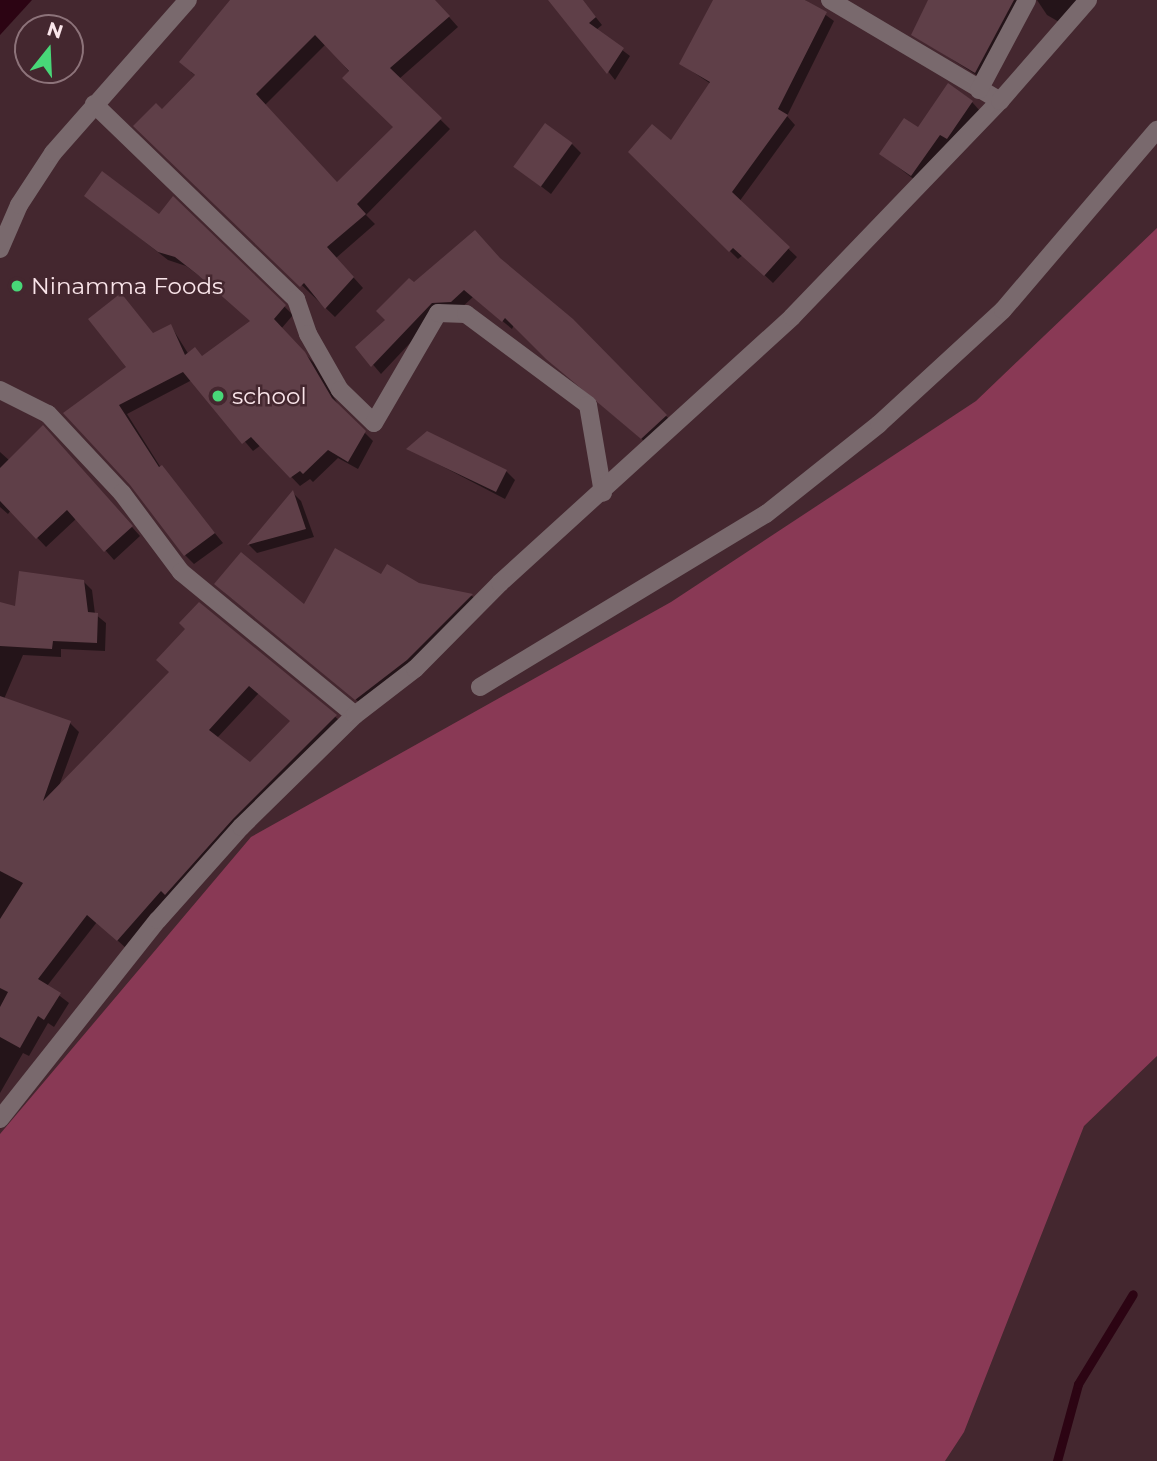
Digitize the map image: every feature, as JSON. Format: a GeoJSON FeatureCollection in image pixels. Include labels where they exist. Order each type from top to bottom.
{"type":"FeatureCollection","features":[{"type":"Feature","properties":{"kind":"street"},"geometry":{"type":"LineString","coordinates":[[0,248],[19,205],[53,153],[188,0]]}},
{"type":"Feature","properties":{"kind":"street"},"geometry":{"type":"LineString","coordinates":[[830,0],[1000,101]]}},
{"type":"Feature","properties":{"kind":"street"},"geometry":{"type":"LineString","coordinates":[[979,90],[1027,0]]}},
{"type":"Feature","properties":{"kind":"street"},"geometry":{"type":"LineString","coordinates":[[0,1119],[158,920],[241,827],[355,715],[415,669],[500,583],[603,493],[792,317],[1000,101],[1088,0]]}},
{"type":"Feature","properties":{"kind":"street"},"geometry":{"type":"LineString","coordinates":[[94,104],[296,299],[308,334],[340,390],[374,423],[438,313],[466,314],[588,405],[603,493]]}},
{"type":"Feature","properties":{"kind":"street"},"geometry":{"type":"LineString","coordinates":[[480,687],[766,514],[879,424],[1003,310],[1157,130]]}},
{"type":"Feature","properties":{"kind":"street"},"geometry":{"type":"LineString","coordinates":[[0,390],[48,414],[122,493],[181,572],[355,715]]}},
{"type":"Feature","properties":{"kind":"shaded area"},"geometry":{"type":"Polygon","coordinates":[[[0,0],[32,0],[19,14],[14,14],[14,20],[0,35],[0,0]]]}},
{"type":"Feature","properties":{"kind":"shaded area"},"geometry":{"type":"Polygon","coordinates":[[[1157,228],[1157,1056],[1084,1126],[964,1432],[945,1461],[0,1461],[0,1134],[251,837],[671,602],[976,401],[1157,228]]]}},
{"type":"Feature","properties":{"kind":"building"},"geometry":{"type":"Polygon","coordinates":[[[230,0],[435,0],[450,16],[390,68],[442,118],[357,204],[366,214],[327,247],[354,277],[325,309],[304,283],[300,287],[133,126],[156,103],[162,109],[195,75],[179,62],[230,0]],[[315,35],[256,94],[337,182],[393,127],[342,78],[349,71],[315,35]]]}},
{"type":"Feature","properties":{"kind":"building"},"geometry":{"type":"Polygon","coordinates":[[[548,0],[583,0],[596,17],[589,23],[624,48],[607,74],[548,0]]]}},
{"type":"Feature","properties":{"kind":"building"},"geometry":{"type":"Polygon","coordinates":[[[713,0],[805,0],[827,12],[778,109],[788,115],[732,192],[790,247],[764,276],[733,248],[729,252],[628,152],[652,124],[671,140],[710,82],[679,64],[713,0]]]}},
{"type":"Feature","properties":{"kind":"building"},"geometry":{"type":"Polygon","coordinates":[[[928,0],[1014,0],[975,73],[911,35],[928,0]]]}},
{"type":"Feature","properties":{"kind":"building"},"geometry":{"type":"Polygon","coordinates":[[[948,83],[973,101],[947,139],[940,135],[911,176],[879,154],[904,118],[918,127],[948,83]]]}},
{"type":"Feature","properties":{"kind":"building"},"geometry":{"type":"Polygon","coordinates":[[[545,123],[573,143],[541,187],[513,167],[545,123]]]}},
{"type":"Feature","properties":{"kind":"building"},"geometry":{"type":"Polygon","coordinates":[[[102,171],[159,214],[173,196],[286,305],[274,319],[305,352],[332,398],[366,431],[348,462],[328,450],[303,474],[300,471],[290,478],[251,437],[242,444],[183,372],[119,405],[159,467],[162,465],[215,533],[184,556],[130,485],[63,413],[126,367],[88,319],[121,293],[153,333],[171,324],[185,355],[195,347],[202,356],[250,321],[175,257],[158,252],[84,196],[102,171]]]}},
{"type":"Feature","properties":{"kind":"building"},"geometry":{"type":"Polygon","coordinates":[[[475,230],[500,258],[573,319],[667,415],[641,439],[546,359],[505,318],[502,322],[464,290],[451,302],[432,303],[371,367],[355,347],[385,320],[376,311],[409,278],[414,282],[475,230]]]}},
{"type":"Feature","properties":{"kind":"building"},"geometry":{"type":"Polygon","coordinates":[[[43,425],[133,526],[104,552],[67,510],[36,539],[0,501],[0,468],[43,425]]]}},
{"type":"Feature","properties":{"kind":"building"},"geometry":{"type":"Polygon","coordinates":[[[427,431],[507,470],[496,492],[406,449],[427,431]]]}},
{"type":"Feature","properties":{"kind":"building"},"geometry":{"type":"Polygon","coordinates":[[[293,490],[306,529],[247,545],[273,514],[293,490]]]}},
{"type":"Feature","properties":{"kind":"building"},"geometry":{"type":"Polygon","coordinates":[[[335,548],[381,574],[387,564],[419,583],[473,594],[407,660],[355,700],[214,584],[241,552],[304,604],[335,548]]]}},
{"type":"Feature","properties":{"kind":"building"},"geometry":{"type":"Polygon","coordinates":[[[19,571],[84,580],[88,612],[98,613],[97,643],[53,641],[52,649],[0,646],[0,602],[15,606],[19,571]]]}},
{"type":"Feature","properties":{"kind":"building"},"geometry":{"type":"Polygon","coordinates":[[[199,602],[337,715],[233,819],[165,895],[161,891],[117,941],[87,915],[38,979],[61,993],[44,1020],[38,1016],[20,1048],[0,1037],[0,1007],[8,992],[0,988],[0,919],[23,883],[0,871],[0,696],[71,721],[43,801],[169,672],[156,660],[185,629],[179,623],[199,602]],[[249,686],[209,730],[250,762],[290,721],[249,686]]]}},
{"type":"Feature","properties":{"kind":"waterway"},"geometry":{"type":"LineString","coordinates":[[1057,1461],[1078,1384],[1133,1294]]}},
{"type":"Feature","properties":{"kind":"place","name":"Ninamma Foods"},"geometry":{"type":"Point","coordinates":[17,286]}},
{"type":"Feature","properties":{"kind":"place","name":"school"},"geometry":{"type":"Point","coordinates":[218,396]}}]}
